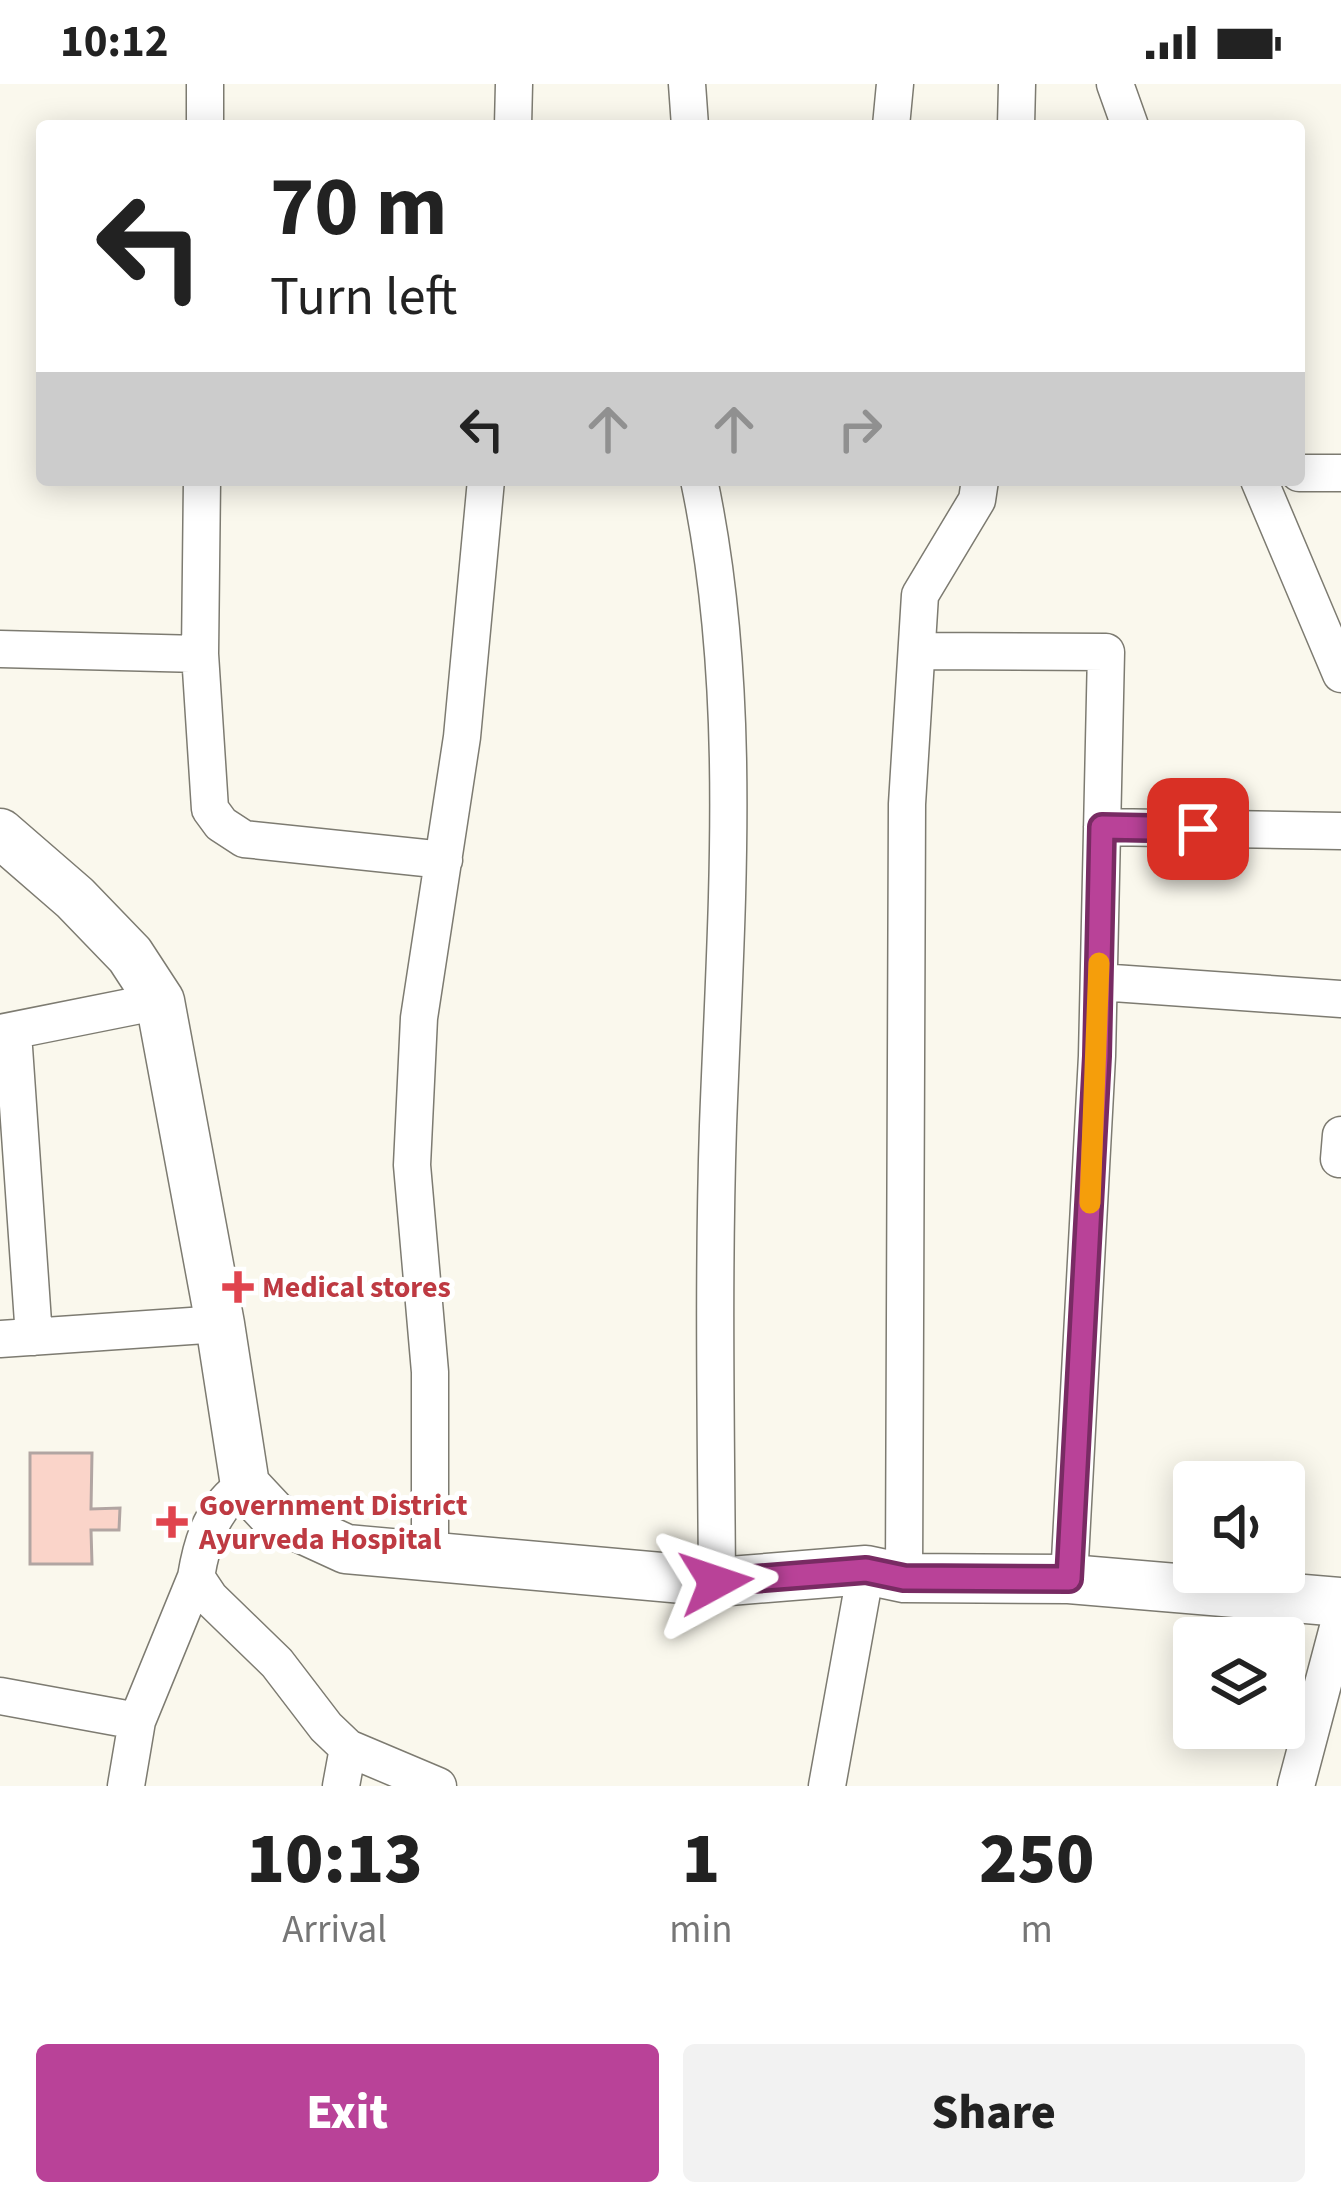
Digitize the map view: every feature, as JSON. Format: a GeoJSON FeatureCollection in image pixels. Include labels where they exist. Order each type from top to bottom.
{"type":"FeatureCollection","features":[{"type":"Feature","properties":{"kind":"street"},"geometry":{"type":"LineString","coordinates":[[205,84],[205,120]]}},
{"type":"Feature","properties":{"kind":"street"},"geometry":{"type":"LineString","coordinates":[[513,120],[514,84]]}},
{"type":"Feature","properties":{"kind":"street"},"geometry":{"type":"LineString","coordinates":[[687,84],[690,120]]}},
{"type":"Feature","properties":{"kind":"street"},"geometry":{"type":"LineString","coordinates":[[892,120],[895,84]]}},
{"type":"Feature","properties":{"kind":"street"},"geometry":{"type":"LineString","coordinates":[[1016,120],[1017,84]]}},
{"type":"Feature","properties":{"kind":"street"},"geometry":{"type":"LineString","coordinates":[[1115,84],[1128,120]]}},
{"type":"Feature","properties":{"kind":"street"},"geometry":{"type":"LineString","coordinates":[[1305,473],[1341,473]]}},
{"type":"Feature","properties":{"kind":"street"},"geometry":{"type":"LineString","coordinates":[[202,486],[200,654],[210,809],[221,824],[244,839],[444,860]]}},
{"type":"Feature","properties":{"kind":"street"},"geometry":{"type":"LineString","coordinates":[[430,1557],[430,1372],[412,1165],[419,1018],[462,737],[485,486]]}},
{"type":"Feature","properties":{"kind":"street"},"geometry":{"type":"LineString","coordinates":[[700,486],[717,566],[729,806],[715,1222],[716,1582]]}},
{"type":"Feature","properties":{"kind":"street"},"geometry":{"type":"LineString","coordinates":[[827,1786],[885,1574],[907,805],[920,596],[977,500],[979,486]]}},
{"type":"Feature","properties":{"kind":"street"},"geometry":{"type":"LineString","coordinates":[[1262,486],[1341,674]]}},
{"type":"Feature","properties":{"kind":"street"},"geometry":{"type":"LineString","coordinates":[[0,649],[200,654]]}},
{"type":"Feature","properties":{"kind":"street"},"geometry":{"type":"LineString","coordinates":[[917,651],[1106,652],[1099,982],[1069,1579]]}},
{"type":"Feature","properties":{"kind":"street"},"geometry":{"type":"LineString","coordinates":[[1102,827],[1341,831]]}},
{"type":"Feature","properties":{"kind":"street"},"geometry":{"type":"LineString","coordinates":[[0,832],[75,898],[130,955],[160,1001],[245,1485],[274,1516],[346,1549],[716,1582],[885,1574],[1069,1579],[1341,1602]]}},
{"type":"Feature","properties":{"kind":"street"},"geometry":{"type":"LineString","coordinates":[[1099,982],[1341,999]]}},
{"type":"Feature","properties":{"kind":"street"},"geometry":{"type":"LineString","coordinates":[[160,1001],[6,1033],[17,1338],[220,1324]]}},
{"type":"Feature","properties":{"kind":"street"},"geometry":{"type":"LineString","coordinates":[[126,1786],[137,1721],[196,1576],[202,1538],[230,1495],[245,1485]]}},
{"type":"Feature","properties":{"kind":"street"},"geometry":{"type":"LineString","coordinates":[[196,1576],[210,1598],[277,1663],[348,1748],[438,1786]]}},
{"type":"Feature","properties":{"kind":"street"},"geometry":{"type":"LineString","coordinates":[[1296,1786],[1341,1616]]}},
{"type":"Feature","properties":{"kind":"street"},"geometry":{"type":"LineString","coordinates":[[0,1696],[137,1721]]}},
{"type":"Feature","properties":{"kind":"street"},"geometry":{"type":"LineString","coordinates":[[341,1786],[348,1748]]}},
{"type":"Feature","properties":{"kind":"building"},"geometry":{"type":"Polygon","coordinates":[[[30,1453],[92,1453],[91,1509],[120,1508],[119,1530],[91,1530],[92,1564],[30,1564],[30,1453]]]}},
{"type":"Feature","properties":{"kind":"slow traffic"},"geometry":{"type":"LineString","coordinates":[[1090,1203],[1099,963]]}},
{"type":"Feature","properties":{"kind":"place","name":"Medical stores"},"geometry":{"type":"Point","coordinates":[238,1287]}},
{"type":"Feature","properties":{"kind":"place","name":"Government District Ayurveda Hospital"},"geometry":{"type":"Point","coordinates":[172,1522]}},
{"type":"Feature","properties":{"kind":"route"},"geometry":{"type":"LineString","coordinates":[[716,1582],[866,1570],[904,1578],[1069,1579],[1097,1056],[1102,827],[1198,829]]}}]}
